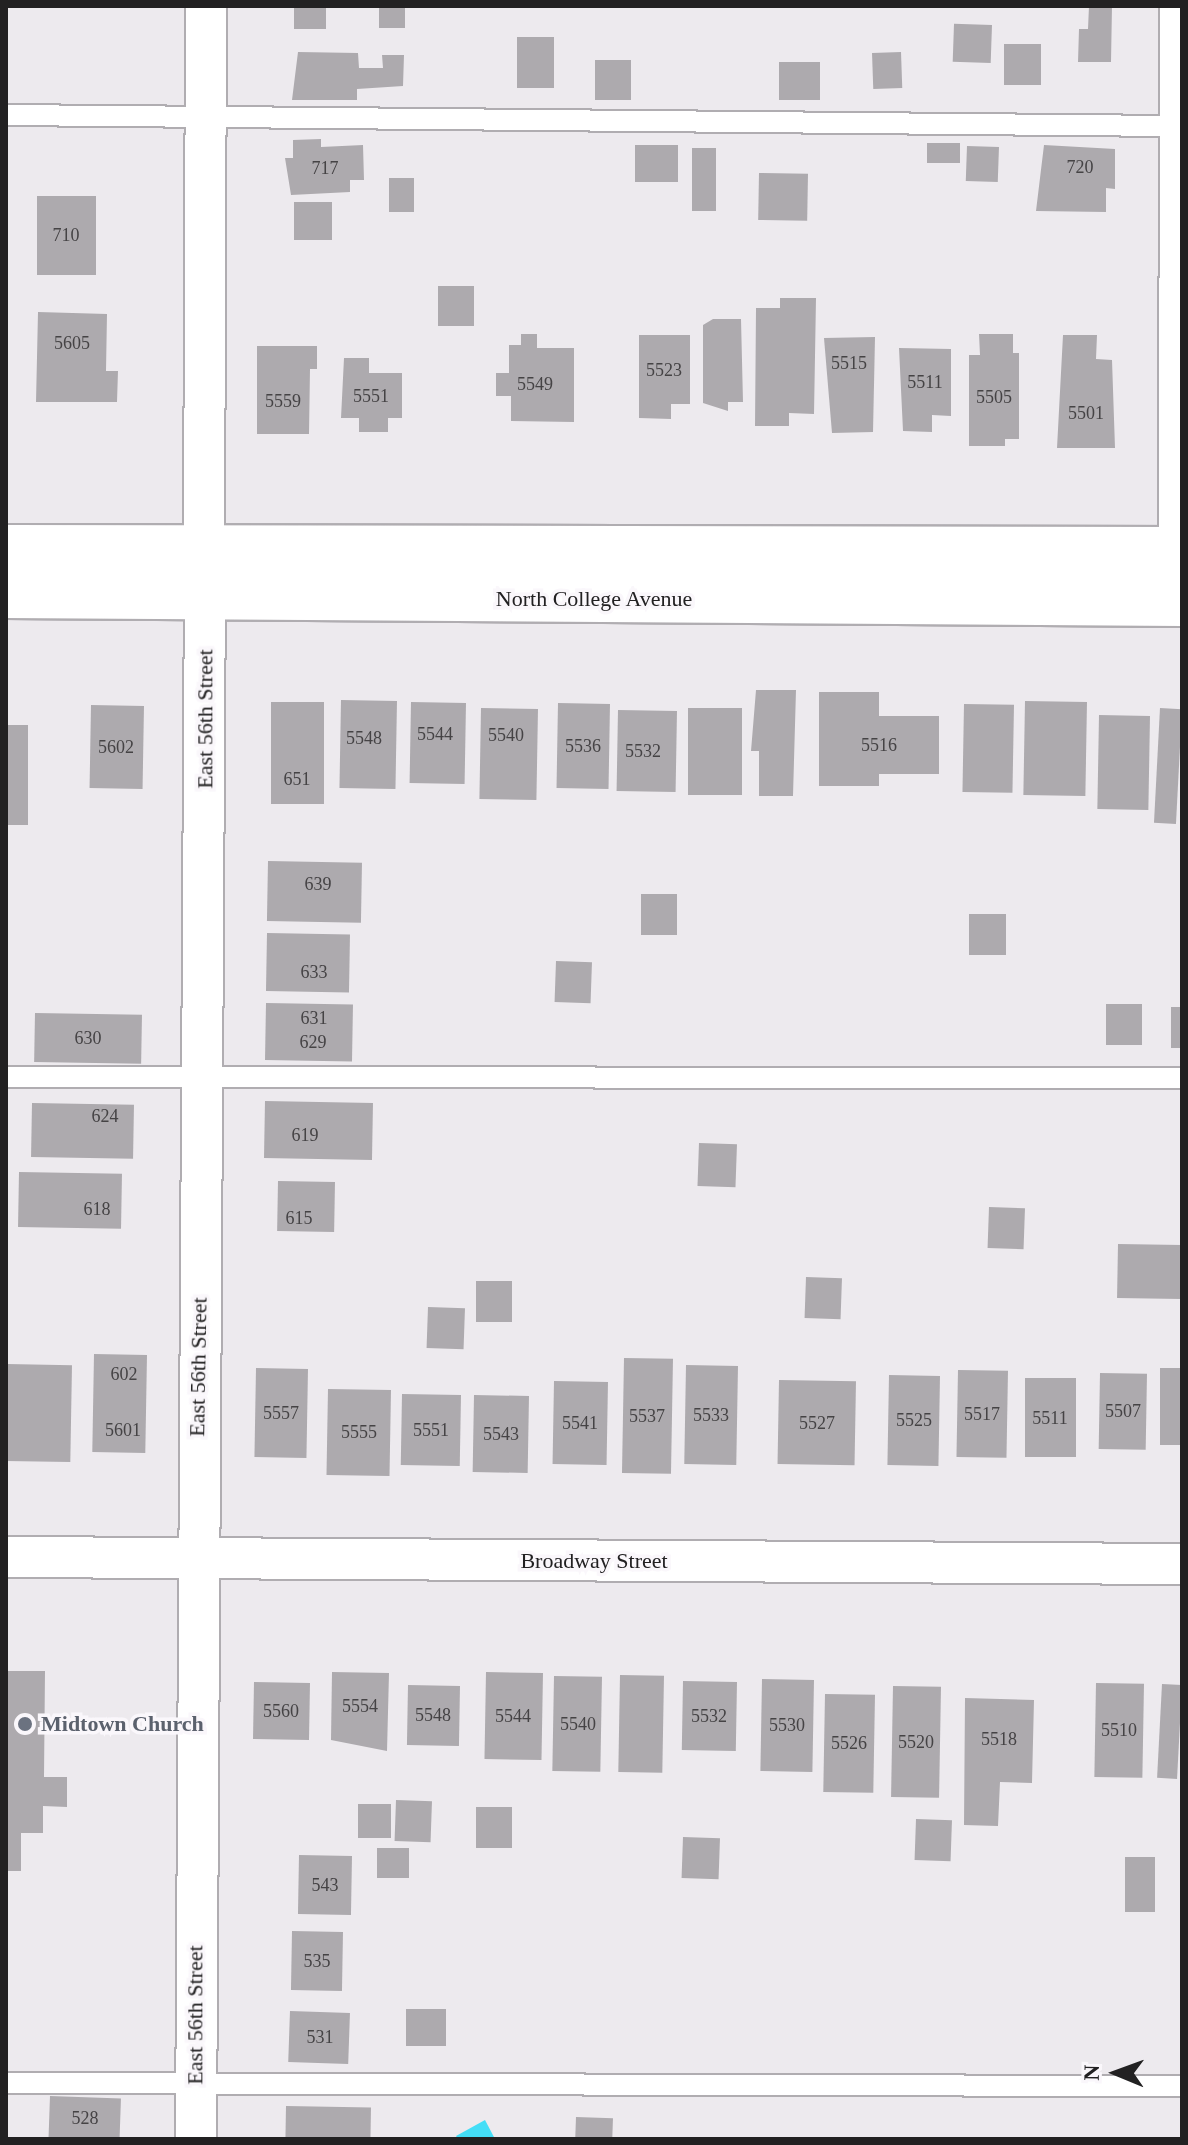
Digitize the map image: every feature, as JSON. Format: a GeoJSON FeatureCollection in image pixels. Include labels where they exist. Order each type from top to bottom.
{"type":"FeatureCollection","features":[{"type":"Feature","properties":{"kind":"main road"},"geometry":{"type":"LineString","coordinates":[[6,547],[1181,559]]}},
{"type":"Feature","properties":{"kind":"main road","name":"North College Avenue"},"geometry":{"type":"LineString","coordinates":[[6,596],[1182,604]]}},
{"type":"Feature","properties":{"kind":"street"},"geometry":{"type":"LineString","coordinates":[[204,549],[206,6]]}},
{"type":"Feature","properties":{"kind":"street"},"geometry":{"type":"LineString","coordinates":[[1180,6],[1181,559]]}},
{"type":"Feature","properties":{"kind":"street","name":"East 56th Street"},"geometry":{"type":"LineString","coordinates":[[196,2139],[195,1558],[203,1077],[205,596]]}},
{"type":"Feature","properties":{"kind":"street","name":"Broadway Street"},"geometry":{"type":"LineString","coordinates":[[6,1557],[1182,1564]]}},
{"type":"Feature","properties":{"kind":"lane"},"geometry":{"type":"LineString","coordinates":[[6,115],[1181,126]]}},
{"type":"Feature","properties":{"kind":"lane","name":"North College Avenue"},"geometry":{"type":"LineString","coordinates":[[6,573],[1181,559]]}},
{"type":"Feature","properties":{"kind":"lane"},"geometry":{"type":"LineString","coordinates":[[6,1077],[1182,1078]]}},
{"type":"Feature","properties":{"kind":"lane"},"geometry":{"type":"LineString","coordinates":[[6,2083],[1182,2086]]}},
{"type":"Feature","properties":{"kind":"water"},"geometry":{"type":"Polygon","coordinates":[[[485,2120],[495,2139],[458,2139],[456,2136],[485,2120]]]}},
{"type":"Feature","properties":{"kind":"building"},"geometry":{"type":"Polygon","coordinates":[[[294,6],[326,6],[326,29],[294,29],[294,6]]]}},
{"type":"Feature","properties":{"kind":"building"},"geometry":{"type":"Polygon","coordinates":[[[379,6],[405,6],[405,28],[379,28],[379,6]]]}},
{"type":"Feature","properties":{"kind":"building"},"geometry":{"type":"Polygon","coordinates":[[[1089,6],[1112,6],[1111,62],[1078,62],[1079,29],[1088,29],[1089,6]]]}},
{"type":"Feature","properties":{"kind":"building"},"geometry":{"type":"Polygon","coordinates":[[[954,24],[992,25],[991,63],[953,62],[954,24]]]}},
{"type":"Feature","properties":{"kind":"building"},"geometry":{"type":"Polygon","coordinates":[[[517,37],[554,37],[554,88],[517,88],[517,37]]]}},
{"type":"Feature","properties":{"kind":"building"},"geometry":{"type":"Polygon","coordinates":[[[1004,44],[1041,44],[1041,85],[1004,85],[1004,44]]]}},
{"type":"Feature","properties":{"kind":"building"},"geometry":{"type":"Polygon","coordinates":[[[298,52],[358,53],[359,68],[383,68],[382,55],[404,55],[403,86],[357,89],[357,100],[292,100],[298,52]]]}},
{"type":"Feature","properties":{"kind":"building"},"geometry":{"type":"Polygon","coordinates":[[[901,52],[902,88],[873,89],[872,53],[901,52]]]}},
{"type":"Feature","properties":{"kind":"building"},"geometry":{"type":"Polygon","coordinates":[[[595,60],[631,60],[631,100],[595,100],[595,60]]]}},
{"type":"Feature","properties":{"kind":"building"},"geometry":{"type":"Polygon","coordinates":[[[779,62],[820,62],[820,100],[779,100],[779,62]]]}},
{"type":"Feature","properties":{"kind":"building"},"geometry":{"type":"Polygon","coordinates":[[[321,139],[321,147],[363,145],[364,180],[350,180],[350,192],[291,195],[285,158],[293,158],[293,140],[321,139]]]}},
{"type":"Feature","properties":{"kind":"building"},"geometry":{"type":"Polygon","coordinates":[[[927,143],[960,143],[960,163],[927,163],[927,143]]]}},
{"type":"Feature","properties":{"kind":"building"},"geometry":{"type":"Polygon","coordinates":[[[635,145],[678,145],[678,182],[635,182],[635,145]]]}},
{"type":"Feature","properties":{"kind":"building"},"geometry":{"type":"Polygon","coordinates":[[[1044,145],[1115,149],[1115,189],[1106,188],[1106,212],[1036,211],[1044,145]]]}},
{"type":"Feature","properties":{"kind":"building"},"geometry":{"type":"Polygon","coordinates":[[[967,146],[999,147],[998,182],[966,181],[967,146]]]}},
{"type":"Feature","properties":{"kind":"building"},"geometry":{"type":"Polygon","coordinates":[[[692,148],[716,148],[716,211],[692,211],[692,148]]]}},
{"type":"Feature","properties":{"kind":"building"},"geometry":{"type":"Polygon","coordinates":[[[759,173],[808,174],[807,221],[758,220],[759,173]]]}},
{"type":"Feature","properties":{"kind":"building"},"geometry":{"type":"Polygon","coordinates":[[[389,178],[414,178],[414,212],[389,212],[389,178]]]}},
{"type":"Feature","properties":{"kind":"building"},"geometry":{"type":"Polygon","coordinates":[[[37,196],[96,196],[96,275],[37,275],[37,196]]]}},
{"type":"Feature","properties":{"kind":"building"},"geometry":{"type":"Polygon","coordinates":[[[294,202],[332,202],[332,240],[294,240],[294,202]]]}},
{"type":"Feature","properties":{"kind":"building"},"geometry":{"type":"Polygon","coordinates":[[[438,286],[474,286],[474,326],[438,326],[438,286]]]}},
{"type":"Feature","properties":{"kind":"building"},"geometry":{"type":"Polygon","coordinates":[[[780,298],[816,298],[814,414],[789,413],[789,426],[755,426],[756,308],[780,308],[780,298]]]}},
{"type":"Feature","properties":{"kind":"building"},"geometry":{"type":"Polygon","coordinates":[[[38,312],[107,314],[106,371],[118,371],[117,402],[36,402],[38,312]]]}},
{"type":"Feature","properties":{"kind":"building"},"geometry":{"type":"Polygon","coordinates":[[[713,319],[741,319],[743,402],[728,402],[728,411],[703,403],[703,325],[713,319]]]}},
{"type":"Feature","properties":{"kind":"building"},"geometry":{"type":"Polygon","coordinates":[[[521,334],[537,334],[537,348],[574,348],[574,422],[511,421],[511,396],[496,396],[496,373],[509,373],[509,345],[521,345],[521,334]]]}},
{"type":"Feature","properties":{"kind":"building"},"geometry":{"type":"Polygon","coordinates":[[[979,334],[1013,334],[1013,353],[1019,353],[1019,439],[1005,439],[1005,446],[969,446],[969,355],[980,355],[979,334]]]}},
{"type":"Feature","properties":{"kind":"building"},"geometry":{"type":"Polygon","coordinates":[[[639,335],[690,335],[690,404],[671,404],[671,419],[639,418],[639,335]]]}},
{"type":"Feature","properties":{"kind":"building"},"geometry":{"type":"Polygon","coordinates":[[[1063,335],[1097,335],[1096,359],[1112,360],[1115,448],[1057,448],[1063,335]]]}},
{"type":"Feature","properties":{"kind":"building"},"geometry":{"type":"Polygon","coordinates":[[[875,337],[873,432],[832,433],[824,338],[875,337]]]}},
{"type":"Feature","properties":{"kind":"building"},"geometry":{"type":"Polygon","coordinates":[[[257,346],[317,346],[317,369],[310,369],[309,434],[257,434],[257,346]]]}},
{"type":"Feature","properties":{"kind":"building"},"geometry":{"type":"Polygon","coordinates":[[[899,348],[951,349],[951,416],[932,415],[932,432],[903,431],[899,348]]]}},
{"type":"Feature","properties":{"kind":"building"},"geometry":{"type":"Polygon","coordinates":[[[344,358],[369,358],[369,373],[402,373],[402,418],[388,418],[388,432],[359,432],[359,418],[341,418],[344,358]]]}},
{"type":"Feature","properties":{"kind":"building"},"geometry":{"type":"Polygon","coordinates":[[[756,690],[796,690],[793,796],[759,796],[759,751],[751,751],[756,690]]]}},
{"type":"Feature","properties":{"kind":"building"},"geometry":{"type":"Polygon","coordinates":[[[819,692],[879,692],[879,716],[939,716],[939,774],[879,774],[879,786],[819,786],[819,692]]]}},
{"type":"Feature","properties":{"kind":"building"},"geometry":{"type":"Polygon","coordinates":[[[341,700],[397,701],[395,789],[339,788],[341,700]]]}},
{"type":"Feature","properties":{"kind":"building"},"geometry":{"type":"Polygon","coordinates":[[[1025,701],[1087,702],[1085,796],[1023,795],[1025,701]]]}},
{"type":"Feature","properties":{"kind":"building"},"geometry":{"type":"Polygon","coordinates":[[[271,702],[324,702],[324,804],[271,804],[271,702]]]}},
{"type":"Feature","properties":{"kind":"building"},"geometry":{"type":"Polygon","coordinates":[[[411,702],[466,703],[465,784],[410,783],[411,702]]]}},
{"type":"Feature","properties":{"kind":"building"},"geometry":{"type":"Polygon","coordinates":[[[558,703],[610,704],[609,789],[557,788],[558,703]]]}},
{"type":"Feature","properties":{"kind":"building"},"geometry":{"type":"Polygon","coordinates":[[[964,704],[1014,705],[1012,793],[962,792],[964,704]]]}},
{"type":"Feature","properties":{"kind":"building"},"geometry":{"type":"Polygon","coordinates":[[[91,705],[144,706],[143,789],[90,788],[91,705]]]}},
{"type":"Feature","properties":{"kind":"building"},"geometry":{"type":"Polygon","coordinates":[[[481,708],[538,709],[536,800],[479,799],[481,708]]]}},
{"type":"Feature","properties":{"kind":"building"},"geometry":{"type":"Polygon","coordinates":[[[688,708],[742,708],[742,795],[688,795],[688,708]]]}},
{"type":"Feature","properties":{"kind":"building"},"geometry":{"type":"Polygon","coordinates":[[[1160,708],[1182,709],[1176,824],[1154,823],[1160,708]]]}},
{"type":"Feature","properties":{"kind":"building"},"geometry":{"type":"Polygon","coordinates":[[[618,710],[677,711],[676,792],[617,791],[618,710]]]}},
{"type":"Feature","properties":{"kind":"building"},"geometry":{"type":"Polygon","coordinates":[[[1099,715],[1150,716],[1148,810],[1097,809],[1099,715]]]}},
{"type":"Feature","properties":{"kind":"building"},"geometry":{"type":"Polygon","coordinates":[[[6,725],[28,725],[28,825],[6,825],[6,725]]]}},
{"type":"Feature","properties":{"kind":"building"},"geometry":{"type":"Polygon","coordinates":[[[268,861],[362,863],[361,923],[267,921],[268,861]]]}},
{"type":"Feature","properties":{"kind":"building"},"geometry":{"type":"Polygon","coordinates":[[[641,894],[677,894],[677,935],[641,935],[641,894]]]}},
{"type":"Feature","properties":{"kind":"building"},"geometry":{"type":"Polygon","coordinates":[[[969,914],[1006,914],[1006,955],[969,955],[969,914]]]}},
{"type":"Feature","properties":{"kind":"building"},"geometry":{"type":"Polygon","coordinates":[[[267,933],[350,934],[349,992],[266,991],[267,933]]]}},
{"type":"Feature","properties":{"kind":"building"},"geometry":{"type":"Polygon","coordinates":[[[556,961],[592,962],[591,1003],[555,1002],[556,961]]]}},
{"type":"Feature","properties":{"kind":"building"},"geometry":{"type":"Polygon","coordinates":[[[266,1003],[353,1005],[352,1062],[265,1060],[266,1003]]]}},
{"type":"Feature","properties":{"kind":"building"},"geometry":{"type":"Polygon","coordinates":[[[1106,1004],[1142,1004],[1142,1045],[1106,1045],[1106,1004]]]}},
{"type":"Feature","properties":{"kind":"building"},"geometry":{"type":"Polygon","coordinates":[[[1171,1007],[1182,1007],[1182,1048],[1171,1048],[1171,1007]]]}},
{"type":"Feature","properties":{"kind":"building"},"geometry":{"type":"Polygon","coordinates":[[[35,1013],[142,1015],[141,1064],[34,1062],[35,1013]]]}},
{"type":"Feature","properties":{"kind":"building"},"geometry":{"type":"Polygon","coordinates":[[[265,1101],[373,1103],[372,1160],[264,1158],[265,1101]]]}},
{"type":"Feature","properties":{"kind":"building"},"geometry":{"type":"Polygon","coordinates":[[[32,1103],[134,1105],[133,1159],[31,1157],[32,1103]]]}},
{"type":"Feature","properties":{"kind":"building"},"geometry":{"type":"Polygon","coordinates":[[[699,1143],[737,1144],[735,1187],[697,1186],[699,1143]]]}},
{"type":"Feature","properties":{"kind":"building"},"geometry":{"type":"Polygon","coordinates":[[[19,1172],[122,1174],[121,1229],[18,1227],[19,1172]]]}},
{"type":"Feature","properties":{"kind":"building"},"geometry":{"type":"Polygon","coordinates":[[[278,1181],[335,1182],[334,1232],[277,1231],[278,1181]]]}},
{"type":"Feature","properties":{"kind":"building"},"geometry":{"type":"Polygon","coordinates":[[[989,1207],[1025,1208],[1024,1249],[988,1248],[989,1207]]]}},
{"type":"Feature","properties":{"kind":"building"},"geometry":{"type":"Polygon","coordinates":[[[1118,1244],[1182,1245],[1181,1299],[1117,1298],[1118,1244]]]}},
{"type":"Feature","properties":{"kind":"building"},"geometry":{"type":"Polygon","coordinates":[[[806,1277],[842,1278],[841,1319],[805,1318],[806,1277]]]}},
{"type":"Feature","properties":{"kind":"building"},"geometry":{"type":"Polygon","coordinates":[[[476,1281],[512,1281],[512,1322],[476,1322],[476,1281]]]}},
{"type":"Feature","properties":{"kind":"building"},"geometry":{"type":"Polygon","coordinates":[[[428,1307],[465,1308],[464,1349],[427,1348],[428,1307]]]}},
{"type":"Feature","properties":{"kind":"building"},"geometry":{"type":"Polygon","coordinates":[[[94,1354],[147,1355],[145,1453],[92,1452],[94,1354]]]}},
{"type":"Feature","properties":{"kind":"building"},"geometry":{"type":"Polygon","coordinates":[[[624,1358],[673,1359],[671,1474],[622,1473],[624,1358]]]}},
{"type":"Feature","properties":{"kind":"building"},"geometry":{"type":"Polygon","coordinates":[[[7,1364],[72,1365],[70,1462],[6,1461],[7,1364]]]}},
{"type":"Feature","properties":{"kind":"building"},"geometry":{"type":"Polygon","coordinates":[[[686,1365],[738,1366],[736,1465],[684,1464],[686,1365]]]}},
{"type":"Feature","properties":{"kind":"building"},"geometry":{"type":"Polygon","coordinates":[[[256,1368],[308,1369],[306,1458],[254,1457],[256,1368]]]}},
{"type":"Feature","properties":{"kind":"building"},"geometry":{"type":"Polygon","coordinates":[[[1160,1368],[1182,1368],[1182,1445],[1160,1445],[1160,1368]]]}},
{"type":"Feature","properties":{"kind":"building"},"geometry":{"type":"Polygon","coordinates":[[[958,1370],[1008,1371],[1006,1458],[956,1457],[958,1370]]]}},
{"type":"Feature","properties":{"kind":"building"},"geometry":{"type":"Polygon","coordinates":[[[1100,1373],[1147,1374],[1146,1450],[1099,1449],[1100,1373]]]}},
{"type":"Feature","properties":{"kind":"building"},"geometry":{"type":"Polygon","coordinates":[[[889,1375],[940,1376],[938,1466],[887,1465],[889,1375]]]}},
{"type":"Feature","properties":{"kind":"building"},"geometry":{"type":"Polygon","coordinates":[[[1025,1378],[1076,1378],[1076,1457],[1025,1457],[1025,1378]]]}},
{"type":"Feature","properties":{"kind":"building"},"geometry":{"type":"Polygon","coordinates":[[[779,1380],[856,1381],[855,1465],[778,1464],[779,1380]]]}},
{"type":"Feature","properties":{"kind":"building"},"geometry":{"type":"Polygon","coordinates":[[[554,1381],[608,1382],[607,1465],[553,1464],[554,1381]]]}},
{"type":"Feature","properties":{"kind":"building"},"geometry":{"type":"Polygon","coordinates":[[[328,1389],[391,1390],[389,1476],[326,1475],[328,1389]]]}},
{"type":"Feature","properties":{"kind":"building"},"geometry":{"type":"Polygon","coordinates":[[[402,1394],[461,1395],[460,1466],[401,1465],[402,1394]]]}},
{"type":"Feature","properties":{"kind":"building"},"geometry":{"type":"Polygon","coordinates":[[[474,1395],[529,1396],[528,1473],[473,1472],[474,1395]]]}},
{"type":"Feature","properties":{"kind":"building","name":"Midtown Church"},"geometry":{"type":"Polygon","coordinates":[[[6,1671],[45,1671],[44,1777],[67,1777],[67,1807],[43,1806],[43,1833],[21,1833],[21,1871],[6,1871],[6,1671]]]}},
{"type":"Feature","properties":{"kind":"building"},"geometry":{"type":"Polygon","coordinates":[[[332,1672],[389,1673],[387,1751],[331,1740],[332,1672]]]}},
{"type":"Feature","properties":{"kind":"building"},"geometry":{"type":"Polygon","coordinates":[[[486,1672],[543,1673],[541,1760],[484,1759],[486,1672]]]}},
{"type":"Feature","properties":{"kind":"building"},"geometry":{"type":"Polygon","coordinates":[[[620,1675],[664,1676],[662,1773],[618,1772],[620,1675]]]}},
{"type":"Feature","properties":{"kind":"building"},"geometry":{"type":"Polygon","coordinates":[[[554,1676],[602,1677],[600,1772],[552,1771],[554,1676]]]}},
{"type":"Feature","properties":{"kind":"building"},"geometry":{"type":"Polygon","coordinates":[[[762,1679],[814,1680],[812,1772],[760,1771],[762,1679]]]}},
{"type":"Feature","properties":{"kind":"building"},"geometry":{"type":"Polygon","coordinates":[[[683,1681],[737,1682],[736,1751],[682,1750],[683,1681]]]}},
{"type":"Feature","properties":{"kind":"building"},"geometry":{"type":"Polygon","coordinates":[[[254,1682],[310,1683],[309,1740],[253,1739],[254,1682]]]}},
{"type":"Feature","properties":{"kind":"building"},"geometry":{"type":"Polygon","coordinates":[[[1096,1683],[1144,1684],[1142,1778],[1094,1777],[1096,1683]]]}},
{"type":"Feature","properties":{"kind":"building"},"geometry":{"type":"Polygon","coordinates":[[[1162,1684],[1182,1685],[1177,1779],[1157,1778],[1162,1684]]]}},
{"type":"Feature","properties":{"kind":"building"},"geometry":{"type":"Polygon","coordinates":[[[408,1685],[460,1686],[459,1746],[407,1745],[408,1685]]]}},
{"type":"Feature","properties":{"kind":"building"},"geometry":{"type":"Polygon","coordinates":[[[893,1686],[941,1687],[939,1798],[891,1797],[893,1686]]]}},
{"type":"Feature","properties":{"kind":"building"},"geometry":{"type":"Polygon","coordinates":[[[825,1694],[875,1695],[873,1793],[823,1792],[825,1694]]]}},
{"type":"Feature","properties":{"kind":"building"},"geometry":{"type":"Polygon","coordinates":[[[965,1698],[1034,1700],[1032,1783],[1000,1782],[998,1826],[964,1825],[965,1698]]]}},
{"type":"Feature","properties":{"kind":"building"},"geometry":{"type":"Polygon","coordinates":[[[396,1800],[432,1801],[431,1842],[395,1841],[396,1800]]]}},
{"type":"Feature","properties":{"kind":"building"},"geometry":{"type":"Polygon","coordinates":[[[358,1804],[391,1804],[391,1838],[358,1838],[358,1804]]]}},
{"type":"Feature","properties":{"kind":"building"},"geometry":{"type":"Polygon","coordinates":[[[476,1807],[512,1807],[512,1848],[476,1848],[476,1807]]]}},
{"type":"Feature","properties":{"kind":"building"},"geometry":{"type":"Polygon","coordinates":[[[916,1819],[952,1820],[951,1861],[915,1860],[916,1819]]]}},
{"type":"Feature","properties":{"kind":"building"},"geometry":{"type":"Polygon","coordinates":[[[683,1837],[720,1838],[719,1879],[682,1878],[683,1837]]]}},
{"type":"Feature","properties":{"kind":"building"},"geometry":{"type":"Polygon","coordinates":[[[377,1848],[409,1848],[409,1878],[377,1878],[377,1848]]]}},
{"type":"Feature","properties":{"kind":"building"},"geometry":{"type":"Polygon","coordinates":[[[299,1855],[352,1856],[351,1915],[298,1914],[299,1855]]]}},
{"type":"Feature","properties":{"kind":"building"},"geometry":{"type":"Polygon","coordinates":[[[1125,1857],[1155,1857],[1155,1912],[1125,1912],[1125,1857]]]}},
{"type":"Feature","properties":{"kind":"building"},"geometry":{"type":"Polygon","coordinates":[[[292,1931],[343,1932],[342,1991],[291,1990],[292,1931]]]}},
{"type":"Feature","properties":{"kind":"building"},"geometry":{"type":"Polygon","coordinates":[[[406,2009],[446,2009],[446,2046],[406,2046],[406,2009]]]}},
{"type":"Feature","properties":{"kind":"building"},"geometry":{"type":"Polygon","coordinates":[[[290,2011],[350,2013],[348,2064],[288,2062],[290,2011]]]}},
{"type":"Feature","properties":{"kind":"building"},"geometry":{"type":"Polygon","coordinates":[[[50,2096],[121,2098],[120,2139],[48,2139],[50,2096]]]}},
{"type":"Feature","properties":{"kind":"building"},"geometry":{"type":"Polygon","coordinates":[[[286,2106],[371,2107],[370,2139],[285,2139],[286,2106]]]}},
{"type":"Feature","properties":{"kind":"building"},"geometry":{"type":"Polygon","coordinates":[[[576,2117],[613,2118],[612,2139],[575,2139],[576,2117]]]}},
{"type":"Feature","properties":{"kind":"place","name":"Midtown Church"},"geometry":{"type":"Point","coordinates":[25,1724]}}]}
